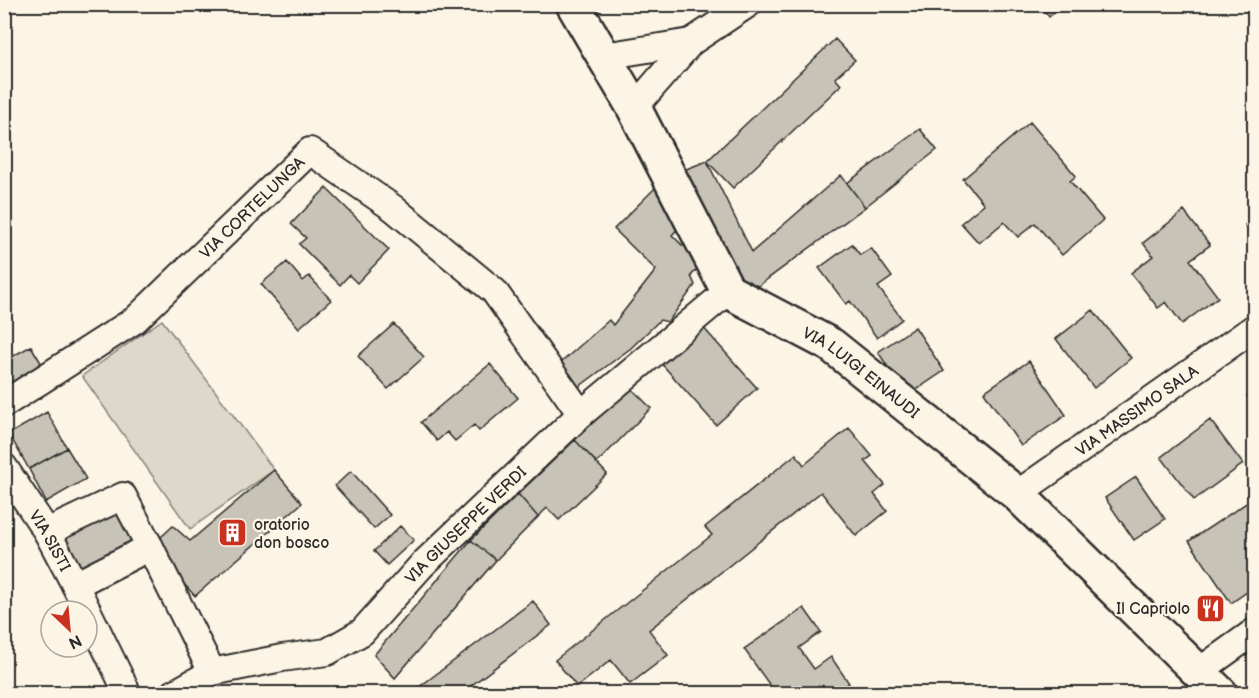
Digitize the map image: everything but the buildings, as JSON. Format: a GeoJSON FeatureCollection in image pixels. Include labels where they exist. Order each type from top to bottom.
{"type":"FeatureCollection","features":[{"type":"Feature","properties":{"kind":"street"},"geometry":{"type":"LineString","coordinates":[[573,4],[634,108],[728,291]]}},
{"type":"Feature","properties":{"kind":"street"},"geometry":{"type":"LineString","coordinates":[[634,108],[691,42],[748,4]]}},
{"type":"Feature","properties":{"kind":"street"},"geometry":{"type":"LineString","coordinates":[[604,56],[691,42]]}},
{"type":"Feature","properties":{"kind":"street","name":"VIA CORTELUNGA"},"geometry":{"type":"LineString","coordinates":[[4,404],[135,320],[310,151],[393,208],[494,291],[581,414]]}},
{"type":"Feature","properties":{"kind":"street","name":"VIA GIUSEPPE VERDI"},"geometry":{"type":"LineString","coordinates":[[173,693],[212,672],[327,652],[362,632],[422,565],[581,414],[728,291]]}},
{"type":"Feature","properties":{"kind":"street","name":"VIA LUIGI EINAUDI"},"geometry":{"type":"LineString","coordinates":[[728,291],[831,345],[1017,494],[1210,683]]}},
{"type":"Feature","properties":{"kind":"street","name":"VIA MASSIMO SALA"},"geometry":{"type":"LineString","coordinates":[[1017,494],[1254,328]]}},
{"type":"Feature","properties":{"kind":"street","name":"VIA SISTI"},"geometry":{"type":"LineString","coordinates":[[4,467],[47,532],[128,693]]}},
{"type":"Feature","properties":{"kind":"street"},"geometry":{"type":"LineString","coordinates":[[47,532],[123,496],[212,672]]}},
{"type":"Feature","properties":{"kind":"street"},"geometry":{"type":"LineString","coordinates":[[75,585],[150,547]]}},
{"type":"Feature","properties":{"kind":"street"},"geometry":{"type":"LineString","coordinates":[[1210,683],[1254,632]]}},
{"type":"Feature","properties":{"kind":"shaded area"},"geometry":{"type":"Polygon","coordinates":[[[162,320],[274,470],[190,529],[82,376],[162,320]]]}},
{"type":"Feature","properties":{"kind":"place","name":"oratorio don bosco"},"geometry":{"type":"Point","coordinates":[233,533]}},
{"type":"Feature","properties":{"kind":"place","name":"Il Capriolo"},"geometry":{"type":"Point","coordinates":[1211,608]}}]}
